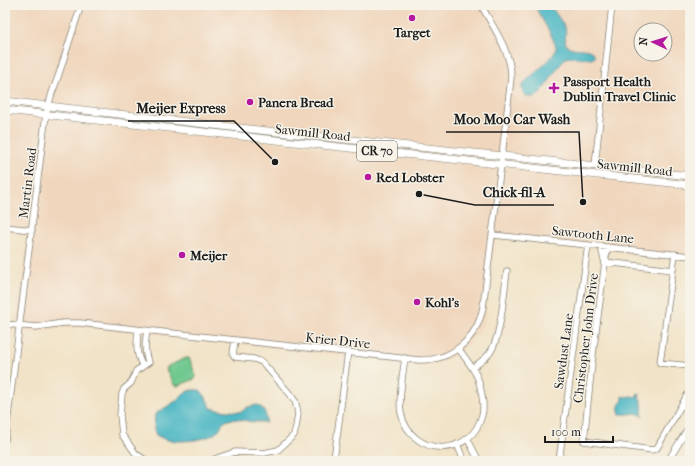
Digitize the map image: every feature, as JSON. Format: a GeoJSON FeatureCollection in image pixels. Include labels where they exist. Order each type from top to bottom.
{"type":"FeatureCollection","features":[{"type":"Feature","properties":{"kind":"main road","name":"Sawmill Road"},"geometry":{"type":"LineString","coordinates":[[5,102],[690,176]]}},
{"type":"Feature","properties":{"kind":"main road","name":"Sawmill Road"},"geometry":{"type":"LineString","coordinates":[[5,110],[690,185]]}},
{"type":"Feature","properties":{"kind":"street","name":"Martin Road"},"geometry":{"type":"LineString","coordinates":[[5,440],[46,114],[81,5]]}},
{"type":"Feature","properties":{"kind":"street","name":"Krier Drive"},"geometry":{"type":"LineString","coordinates":[[5,324],[39,327],[72,323],[422,360],[436,358],[458,348],[465,343],[473,333],[482,315],[493,235],[511,78],[510,65],[505,49],[481,5]]}},
{"type":"Feature","properties":{"kind":"street"},"geometry":{"type":"LineString","coordinates":[[594,166],[612,5]]}},
{"type":"Feature","properties":{"kind":"street"},"geometry":{"type":"LineString","coordinates":[[5,227],[32,230]]}},
{"type":"Feature","properties":{"kind":"street","name":"Sawtooth Lane"},"geometry":{"type":"LineString","coordinates":[[493,235],[690,256]]}},
{"type":"Feature","properties":{"kind":"street","name":"Sawdust Lane"},"geometry":{"type":"LineString","coordinates":[[559,461],[588,245]]}},
{"type":"Feature","properties":{"kind":"street","name":"Christopher John Drive"},"geometry":{"type":"LineString","coordinates":[[605,246],[602,250],[605,262],[592,362],[584,441],[652,450],[655,449],[682,405]]}},
{"type":"Feature","properties":{"kind":"street"},"geometry":{"type":"LineString","coordinates":[[674,254],[660,363],[690,366]]}},
{"type":"Feature","properties":{"kind":"street"},"geometry":{"type":"LineString","coordinates":[[605,262],[673,270]]}},
{"type":"Feature","properties":{"kind":"street"},"geometry":{"type":"LineString","coordinates":[[472,368],[489,354],[497,337],[507,271]]}},
{"type":"Feature","properties":{"kind":"street"},"geometry":{"type":"LineString","coordinates":[[138,330],[137,351],[139,359],[146,363]]}},
{"type":"Feature","properties":{"kind":"street"},"geometry":{"type":"LineString","coordinates":[[146,330],[144,351],[146,363]]}},
{"type":"Feature","properties":{"kind":"street"},"geometry":{"type":"LineString","coordinates":[[209,461],[235,452],[264,453],[278,450],[294,435],[296,427],[298,414],[295,400],[262,362],[254,359],[235,357],[233,354],[235,340]]}},
{"type":"Feature","properties":{"kind":"street"},"geometry":{"type":"LineString","coordinates":[[405,358],[400,412],[405,424],[417,440],[428,445],[445,448],[457,444],[467,438],[477,427],[483,408],[478,378],[458,348]]}},
{"type":"Feature","properties":{"kind":"street"},"geometry":{"type":"LineString","coordinates":[[333,461],[348,352]]}},
{"type":"Feature","properties":{"kind":"street"},"geometry":{"type":"LineString","coordinates":[[146,363],[136,371],[131,382],[124,389],[122,394],[120,415],[122,435],[136,454],[146,461]]}},
{"type":"Feature","properties":{"kind":"street"},"geometry":{"type":"LineString","coordinates":[[690,390],[682,405],[690,410]]}},
{"type":"Feature","properties":{"kind":"street"},"geometry":{"type":"LineString","coordinates":[[668,461],[690,425]]}},
{"type":"Feature","properties":{"kind":"street"},"geometry":{"type":"LineString","coordinates":[[467,438],[479,461]]}},
{"type":"Feature","properties":{"kind":"street"},"geometry":{"type":"LineString","coordinates":[[457,444],[464,461]]}},
{"type":"Feature","properties":{"kind":"shaded area"},"geometry":{"type":"Polygon","coordinates":[[[5,5],[612,5],[595,166],[5,101],[5,5]]]}},
{"type":"Feature","properties":{"kind":"shaded area"},"geometry":{"type":"Polygon","coordinates":[[[614,5],[690,5],[690,174],[597,164],[614,5]]]}},
{"type":"Feature","properties":{"kind":"shaded area"},"geometry":{"type":"Polygon","coordinates":[[[5,113],[690,188],[690,260],[499,238],[495,240],[484,322],[470,342],[455,355],[444,360],[430,363],[419,364],[77,326],[28,332],[16,318],[27,236],[23,233],[5,230],[5,113]]]}},
{"type":"Feature","properties":{"kind":"green space"},"geometry":{"type":"Polygon","coordinates":[[[189,358],[196,376],[195,379],[177,386],[174,385],[166,369],[168,366],[189,358]]]}},
{"type":"Feature","properties":{"kind":"water"},"geometry":{"type":"Polygon","coordinates":[[[534,5],[550,5],[565,27],[566,45],[590,51],[595,56],[591,59],[566,58],[540,93],[531,97],[524,94],[522,91],[522,85],[547,62],[555,53],[556,49],[551,34],[534,5]]]}},
{"type":"Feature","properties":{"kind":"water"},"geometry":{"type":"Polygon","coordinates":[[[200,390],[211,408],[215,409],[241,412],[248,407],[257,405],[265,412],[266,423],[236,419],[229,420],[224,422],[214,434],[204,438],[191,440],[168,440],[156,435],[154,429],[155,414],[176,401],[188,391],[200,390]]]}},
{"type":"Feature","properties":{"kind":"water"},"geometry":{"type":"Polygon","coordinates":[[[638,393],[640,394],[639,398],[642,404],[642,416],[637,413],[620,414],[619,408],[623,400],[622,396],[637,397],[638,393]]]}},
{"type":"Feature","properties":{"kind":"place","name":"Target"},"geometry":{"type":"Point","coordinates":[412,18]}},
{"type":"Feature","properties":{"kind":"place","name":"Passport Health Dublin Travel Clinic"},"geometry":{"type":"Point","coordinates":[554,88]}},
{"type":"Feature","properties":{"kind":"place","name":"Panera Bread"},"geometry":{"type":"Point","coordinates":[250,102]}},
{"type":"Feature","properties":{"kind":"place","name":"Meijer Express"},"geometry":{"type":"Point","coordinates":[275,162]}},
{"type":"Feature","properties":{"kind":"place","name":"Red Lobster"},"geometry":{"type":"Point","coordinates":[368,177]}},
{"type":"Feature","properties":{"kind":"place","name":"Chick-fil-A"},"geometry":{"type":"Point","coordinates":[419,194]}},
{"type":"Feature","properties":{"kind":"place","name":"Moo Moo Car Wash"},"geometry":{"type":"Point","coordinates":[583,202]}},
{"type":"Feature","properties":{"kind":"place","name":"Meijer"},"geometry":{"type":"Point","coordinates":[182,255]}},
{"type":"Feature","properties":{"kind":"place","name":"Kohl's"},"geometry":{"type":"Point","coordinates":[417,302]}}]}
